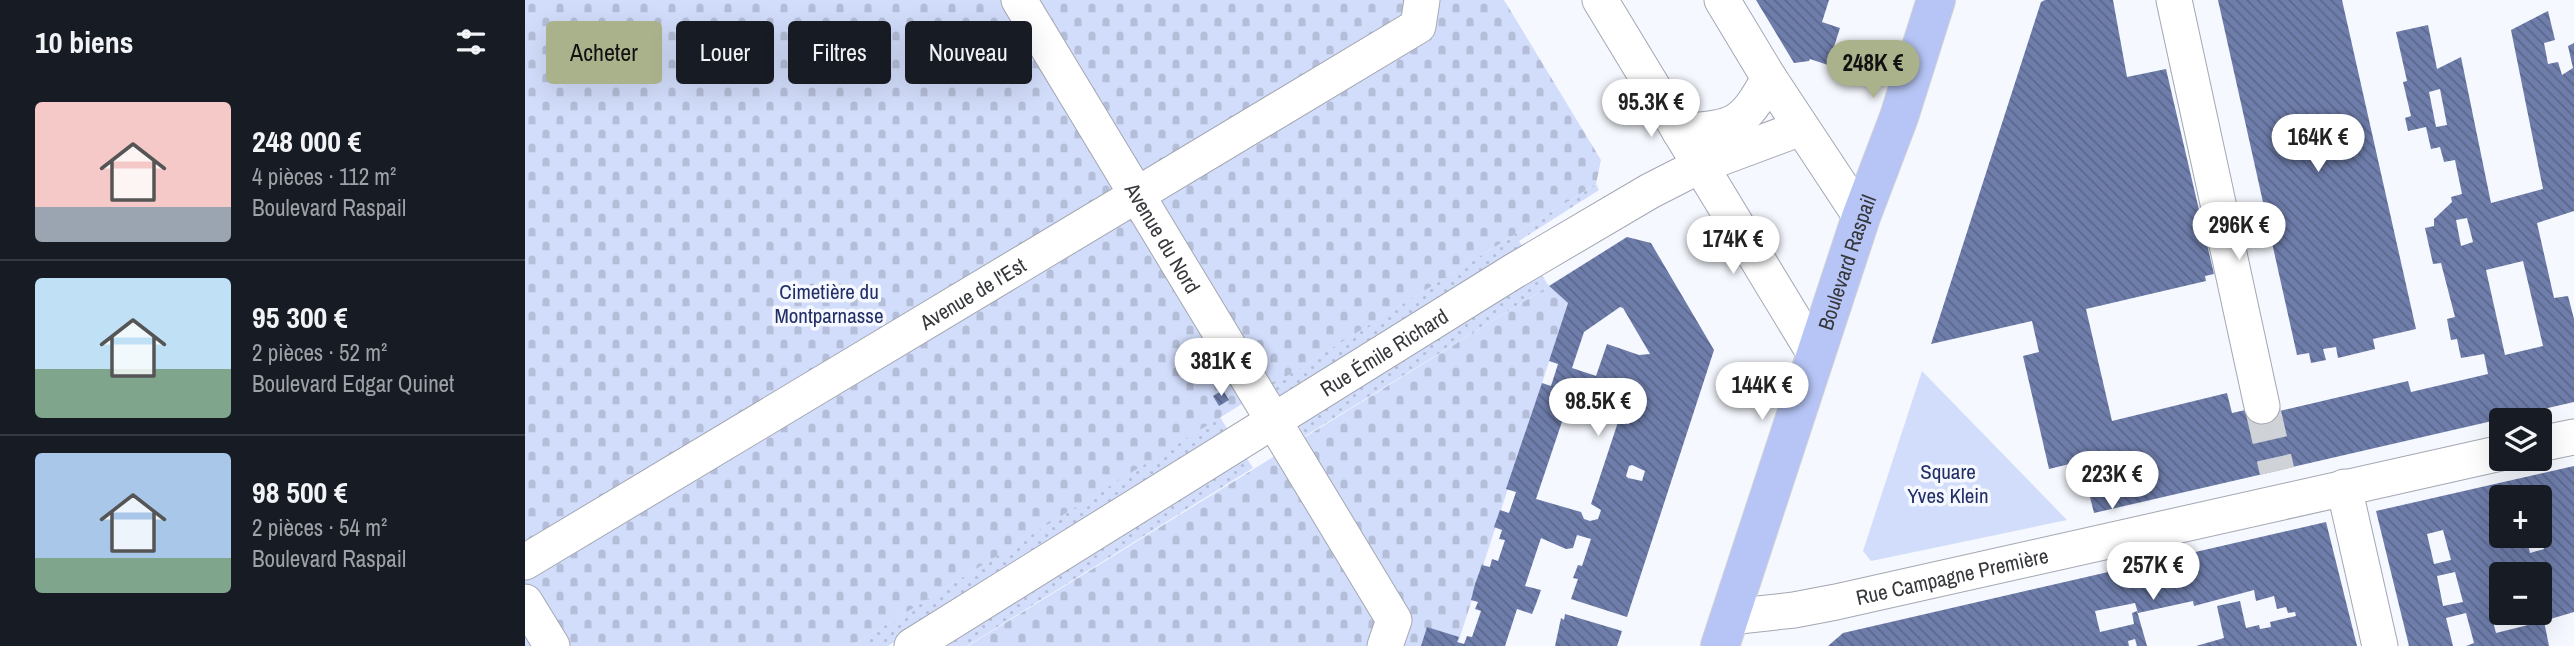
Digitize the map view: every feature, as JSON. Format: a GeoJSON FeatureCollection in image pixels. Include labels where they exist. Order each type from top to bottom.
{"type":"FeatureCollection","features":[{"type":"Feature","properties":{"kind":"main road","name":"Boulevard Raspail"},"geometry":{"type":"LineString","coordinates":[[1725,631],[1861,217],[1899,117],[1936,0]]}},
{"type":"Feature","properties":{"kind":"street","name":"Avenue du Nord"},"geometry":{"type":"LineString","coordinates":[[1019,0],[1273,421],[1390,633]]}},
{"type":"Feature","properties":{"kind":"street"},"geometry":{"type":"LineString","coordinates":[[1600,0],[1816,356]]}},
{"type":"Feature","properties":{"kind":"street"},"geometry":{"type":"LineString","coordinates":[[1722,0],[1801,128],[1861,217]]}},
{"type":"Feature","properties":{"kind":"street"},"geometry":{"type":"LineString","coordinates":[[2174,0],[2262,406]]}},
{"type":"Feature","properties":{"kind":"street","name":"Avenue de l'Est"},"geometry":{"type":"LineString","coordinates":[[525,562],[1137,195],[1420,13]]}},
{"type":"Feature","properties":{"kind":"street"},"geometry":{"type":"LineString","coordinates":[[1680,132],[1715,129],[1733,124],[1748,114],[1769,78]]}},
{"type":"Feature","properties":{"kind":"street","name":"Rue Émile Richard"},"geometry":{"type":"LineString","coordinates":[[912,646],[1514,271],[1650,191],[1699,166],[1801,128]]}},
{"type":"Feature","properties":{"kind":"street"},"geometry":{"type":"LineString","coordinates":[[2552,441],[2574,437]]}},
{"type":"Feature","properties":{"kind":"street","name":"Rue Campagne Première"},"geometry":{"type":"LineString","coordinates":[[1725,631],[1794,610],[1836,602],[2280,486],[2344,487],[2489,456]]}},
{"type":"Feature","properties":{"kind":"street"},"geometry":{"type":"LineString","coordinates":[[2344,487],[2380,646]]}},
{"type":"Feature","properties":{"kind":"street"},"geometry":{"type":"LineString","coordinates":[[525,602],[552,646]]}},
{"type":"Feature","properties":{"kind":"green space","name":"Cimetière du Montparnasse"},"geometry":{"type":"Polygon","coordinates":[[[525,0],[1504,0],[1601,160],[1596,184],[852,646],[525,646],[525,0]]]}},
{"type":"Feature","properties":{"kind":"green space"},"geometry":{"type":"Polygon","coordinates":[[[1596,184],[1599,190],[1519,241],[1524,249],[1281,400],[1272,385],[1596,184]]]}},
{"type":"Feature","properties":{"kind":"green space"},"geometry":{"type":"Polygon","coordinates":[[[1539,271],[1549,286],[1305,436],[1296,422],[1539,271]]]}},
{"type":"Feature","properties":{"kind":"green space"},"geometry":{"type":"Polygon","coordinates":[[[1549,286],[1568,303],[1457,646],[968,646],[1549,286]]]}},
{"type":"Feature","properties":{"kind":"green space","name":"Square Yves Klein"},"geometry":{"type":"Polygon","coordinates":[[[1922,371],[2067,520],[1871,561],[1863,551],[1922,371]]]}},
{"type":"Feature","properties":{"kind":"green space"},"geometry":{"type":"Polygon","coordinates":[[[1220,417],[1230,433],[888,646],[852,646],[1220,417]]]}},
{"type":"Feature","properties":{"kind":"green space"},"geometry":{"type":"Polygon","coordinates":[[[1244,454],[1253,468],[967,646],[935,646],[1244,454]]]}},
{"type":"Feature","properties":{"kind":"building"},"geometry":{"type":"Polygon","coordinates":[[[1756,0],[1829,0],[1822,22],[1840,28],[1828,65],[1810,59],[1794,63],[1756,0]]]}},
{"type":"Feature","properties":{"kind":"building"},"geometry":{"type":"Polygon","coordinates":[[[2113,0],[2127,77],[2166,69],[2214,274],[2205,276],[2206,281],[2086,309],[2112,421],[2227,393],[2232,413],[2272,404],[2275,412],[2408,381],[2411,392],[2488,374],[2484,354],[2461,358],[2457,339],[2451,340],[2447,319],[2455,317],[2441,263],[2433,264],[2425,228],[2434,226],[2434,219],[2452,202],[2451,197],[2462,194],[2455,160],[2444,162],[2440,147],[2431,149],[2426,127],[2408,131],[2405,118],[2411,116],[2403,82],[2407,81],[2396,32],[2428,25],[2437,69],[2461,57],[2491,203],[2543,189],[2511,30],[2548,11],[2555,40],[2544,43],[2548,64],[2558,62],[2562,75],[2573,68],[2568,46],[2574,43],[2574,211],[2537,223],[2554,298],[2568,296],[2574,319],[2574,402],[2548,408],[2489,408],[2489,422],[2094,513],[2089,493],[2114,477],[2111,462],[2120,455],[2119,452],[2049,469],[2023,356],[2039,352],[2032,321],[1931,344],[2041,2],[2113,0]],[[2440,89],[2429,92],[2436,127],[2447,125],[2440,89]],[[2467,218],[2456,220],[2461,246],[2473,242],[2467,218]],[[2523,261],[2486,270],[2505,355],[2543,346],[2523,261]]]}},
{"type":"Feature","properties":{"kind":"building"},"geometry":{"type":"Polygon","coordinates":[[[2218,0],[2342,0],[2416,329],[2373,339],[2375,349],[2338,358],[2336,347],[2323,349],[2326,360],[2311,363],[2309,353],[2297,355],[2218,0]]]}},
{"type":"Feature","properties":{"kind":"building"},"geometry":{"type":"Polygon","coordinates":[[[1627,237],[1651,243],[1714,350],[1627,617],[1571,599],[1578,579],[1573,578],[1578,565],[1582,566],[1591,539],[1577,535],[1573,548],[1566,549],[1541,538],[1525,586],[1541,590],[1532,614],[1517,609],[1505,646],[1421,646],[1427,627],[1459,637],[1457,642],[1464,644],[1467,636],[1472,637],[1481,611],[1475,609],[1478,602],[1471,600],[1475,584],[1482,565],[1490,567],[1492,559],[1498,561],[1505,540],[1499,539],[1502,530],[1494,527],[1500,510],[1509,513],[1516,492],[1506,489],[1542,383],[1551,386],[1558,364],[1549,361],[1568,303],[1549,286],[1627,237]],[[1620,307],[1584,332],[1572,368],[1596,376],[1607,344],[1639,355],[1650,354],[1620,307]],[[1571,395],[1536,499],[1581,512],[1584,519],[1590,521],[1598,519],[1601,510],[1591,504],[1618,422],[1629,424],[1633,415],[1621,406],[1615,411],[1571,395]],[[1629,466],[1626,476],[1642,481],[1645,471],[1629,466]]]}},
{"type":"Feature","properties":{"kind":"building"},"geometry":{"type":"Polygon","coordinates":[[[1223,390],[1229,400],[1219,406],[1213,396],[1223,390]]]}},
{"type":"Feature","properties":{"kind":"building"},"geometry":{"type":"Polygon","coordinates":[[[2574,466],[2574,612],[2552,619],[2552,562],[2489,562],[2489,625],[2494,625],[2496,633],[2528,625],[2545,625],[2549,646],[2466,646],[2474,643],[2466,613],[2446,618],[2453,646],[2409,646],[2376,511],[2489,485],[2489,548],[2529,548],[2530,553],[2552,548],[2552,485],[2490,485],[2574,466]],[[2443,530],[2427,534],[2434,564],[2451,560],[2443,530]],[[2455,572],[2437,576],[2443,606],[2463,602],[2455,572]]]}},
{"type":"Feature","properties":{"kind":"building"},"geometry":{"type":"Polygon","coordinates":[[[2326,522],[2357,646],[2196,646],[2224,638],[2217,606],[2240,601],[2246,628],[2259,625],[2260,629],[2271,627],[2270,622],[2296,616],[2295,612],[2288,613],[2286,607],[2277,609],[2274,596],[2256,601],[2254,590],[2194,606],[2193,601],[2138,613],[2135,603],[2095,611],[2100,632],[2134,624],[2132,613],[2137,611],[2147,646],[2137,646],[2135,639],[2128,641],[2129,646],[1828,646],[1843,633],[2326,522]]]}},
{"type":"Feature","properties":{"kind":"building"},"geometry":{"type":"Polygon","coordinates":[[[1565,614],[1622,631],[1617,646],[1555,646],[1561,618],[1564,620],[1565,614]]]}},
{"type":"Feature","properties":{"kind":"tunnel"},"geometry":{"type":"LineString","coordinates":[[2262,406],[2277,471]]}}]}
